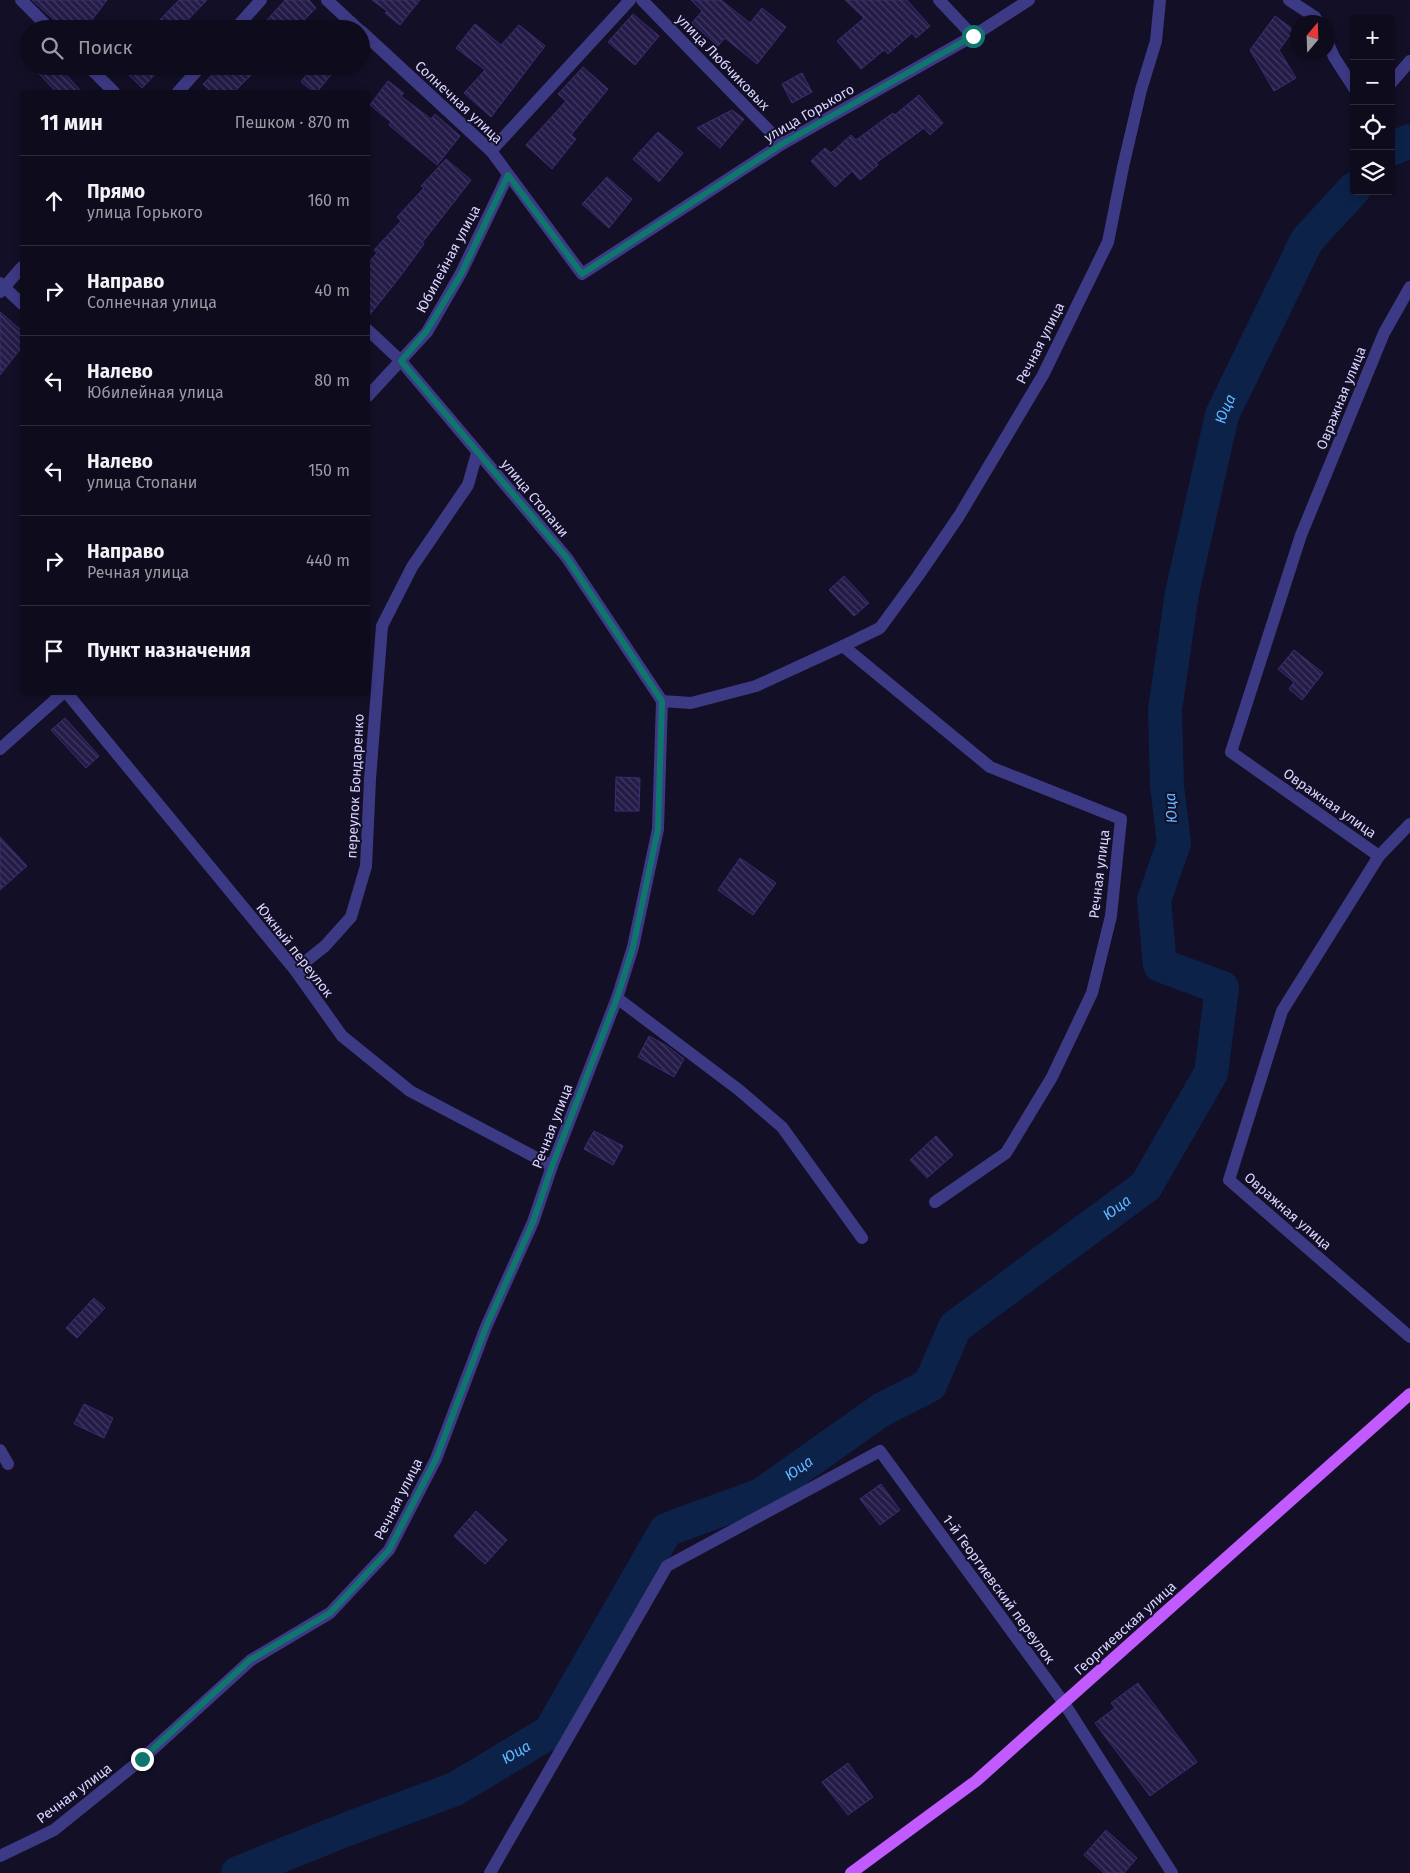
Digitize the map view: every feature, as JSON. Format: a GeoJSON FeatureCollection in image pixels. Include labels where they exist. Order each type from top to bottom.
{"type":"FeatureCollection","features":[{"type":"Feature","properties":{"kind":"main road","name":"Георгиевская улица"},"geometry":{"type":"LineString","coordinates":[[851,1873],[976,1781],[1410,1394]]}},
{"type":"Feature","properties":{"kind":"street"},"geometry":{"type":"LineString","coordinates":[[21,0],[41,20]]}},
{"type":"Feature","properties":{"kind":"street"},"geometry":{"type":"LineString","coordinates":[[243,20],[260,0]]}},
{"type":"Feature","properties":{"kind":"street"},"geometry":{"type":"LineString","coordinates":[[327,0],[348,20]]}},
{"type":"Feature","properties":{"kind":"street"},"geometry":{"type":"LineString","coordinates":[[491,151],[630,0]]}},
{"type":"Feature","properties":{"kind":"street","name":"улица Любчиковых"},"geometry":{"type":"LineString","coordinates":[[642,0],[782,144]]}},
{"type":"Feature","properties":{"kind":"street"},"geometry":{"type":"LineString","coordinates":[[939,0],[973,36]]}},
{"type":"Feature","properties":{"kind":"street","name":"улица Горького"},"geometry":{"type":"LineString","coordinates":[[582,274],[782,144],[973,36],[1030,0]]}},
{"type":"Feature","properties":{"kind":"street","name":"Речная улица"},"geometry":{"type":"LineString","coordinates":[[0,1856],[54,1830],[142,1759],[250,1660],[330,1613],[389,1550],[436,1459],[486,1327],[533,1222],[552,1166],[617,998],[633,947],[658,829],[662,701],[691,703],[756,686],[880,628],[959,516],[1043,375],[1108,242],[1141,90],[1156,41],[1160,0]]}},
{"type":"Feature","properties":{"kind":"street"},"geometry":{"type":"LineString","coordinates":[[1289,0],[1312,15]]}},
{"type":"Feature","properties":{"kind":"street","name":"Солнечная улица"},"geometry":{"type":"LineString","coordinates":[[370,39],[491,151],[582,274]]}},
{"type":"Feature","properties":{"kind":"street"},"geometry":{"type":"LineString","coordinates":[[1335,59],[1350,82]]}},
{"type":"Feature","properties":{"kind":"street"},"geometry":{"type":"LineString","coordinates":[[1395,78],[1410,61]]}},
{"type":"Feature","properties":{"kind":"street"},"geometry":{"type":"LineString","coordinates":[[97,75],[112,90]]}},
{"type":"Feature","properties":{"kind":"street"},"geometry":{"type":"LineString","coordinates":[[180,90],[193,75]]}},
{"type":"Feature","properties":{"kind":"street","name":"Юбилейная улица"},"geometry":{"type":"LineString","coordinates":[[370,394],[426,332],[461,274],[508,175]]}},
{"type":"Feature","properties":{"kind":"street"},"geometry":{"type":"LineString","coordinates":[[20,269],[1,287],[20,302]]}},
{"type":"Feature","properties":{"kind":"street","name":"Овражная улица"},"geometry":{"type":"LineString","coordinates":[[1410,287],[1384,333],[1301,535],[1231,752],[1379,856],[1282,1011],[1229,1180],[1410,1337]]}},
{"type":"Feature","properties":{"kind":"street","name":"улица Стопани"},"geometry":{"type":"LineString","coordinates":[[370,332],[401,361],[477,454],[567,558],[662,701]]}},
{"type":"Feature","properties":{"kind":"street","name":"переулок Бондаренко"},"geometry":{"type":"LineString","coordinates":[[295,970],[325,946],[351,917],[366,866],[371,760],[382,626],[412,568],[468,485],[477,454]]}},
{"type":"Feature","properties":{"kind":"street","name":"Речная улица"},"geometry":{"type":"LineString","coordinates":[[843,646],[990,768],[1121,819],[1111,916],[1092,993],[1052,1077],[1006,1153],[935,1202]]}},
{"type":"Feature","properties":{"kind":"street"},"geometry":{"type":"LineString","coordinates":[[0,749],[62,695]]}},
{"type":"Feature","properties":{"kind":"street","name":"Южный переулок"},"geometry":{"type":"LineString","coordinates":[[67,695],[295,970],[342,1036],[410,1091],[552,1166]]}},
{"type":"Feature","properties":{"kind":"street"},"geometry":{"type":"LineString","coordinates":[[1379,856],[1410,824]]}},
{"type":"Feature","properties":{"kind":"street"},"geometry":{"type":"LineString","coordinates":[[617,998],[739,1090],[782,1127],[862,1238]]}},
{"type":"Feature","properties":{"kind":"street"},"geometry":{"type":"LineString","coordinates":[[0,1450],[8,1464]]}},
{"type":"Feature","properties":{"kind":"street","name":"1-й Георгиевский переулок"},"geometry":{"type":"LineString","coordinates":[[490,1873],[667,1566],[880,1451],[1064,1703],[1172,1873]]}},
{"type":"Feature","properties":{"kind":"building"},"geometry":{"type":"Polygon","coordinates":[[[32,0],[107,0],[92,20],[54,20],[32,0]]]}},
{"type":"Feature","properties":{"kind":"building"},"geometry":{"type":"Polygon","coordinates":[[[179,0],[207,0],[188,20],[160,20],[179,0]]]}},
{"type":"Feature","properties":{"kind":"building"},"geometry":{"type":"Polygon","coordinates":[[[285,0],[309,0],[316,8],[304,20],[267,20],[285,0]]]}},
{"type":"Feature","properties":{"kind":"building"},"geometry":{"type":"Polygon","coordinates":[[[372,0],[420,0],[400,25],[385,13],[387,11],[372,0]]]}},
{"type":"Feature","properties":{"kind":"building"},"geometry":{"type":"Polygon","coordinates":[[[691,0],[721,0],[750,23],[762,8],[786,27],[757,64],[725,38],[718,46],[692,23],[702,11],[691,0]]]}},
{"type":"Feature","properties":{"kind":"building"},"geometry":{"type":"Polygon","coordinates":[[[845,0],[907,0],[930,26],[916,38],[912,33],[888,54],[884,50],[861,69],[837,41],[864,18],[845,0]]]}},
{"type":"Feature","properties":{"kind":"building"},"geometry":{"type":"Polygon","coordinates":[[[633,14],[659,36],[635,65],[608,42],[633,14]]]}},
{"type":"Feature","properties":{"kind":"building"},"geometry":{"type":"Polygon","coordinates":[[[1275,16],[1290,27],[1290,35],[1279,50],[1296,78],[1274,91],[1250,50],[1275,16]]]}},
{"type":"Feature","properties":{"kind":"building"},"geometry":{"type":"Polygon","coordinates":[[[475,24],[501,45],[519,25],[545,46],[491,117],[464,93],[485,70],[456,48],[475,24]]]}},
{"type":"Feature","properties":{"kind":"building"},"geometry":{"type":"Polygon","coordinates":[[[583,67],[608,89],[571,135],[576,139],[552,169],[526,145],[566,101],[558,94],[583,67]]]}},
{"type":"Feature","properties":{"kind":"building"},"geometry":{"type":"Polygon","coordinates":[[[802,73],[812,92],[792,103],[782,84],[802,73]]]}},
{"type":"Feature","properties":{"kind":"building"},"geometry":{"type":"Polygon","coordinates":[[[40,75],[66,75],[80,90],[54,90],[40,75]]]}},
{"type":"Feature","properties":{"kind":"building"},"geometry":{"type":"Polygon","coordinates":[[[129,75],[154,75],[142,88],[129,75]]]}},
{"type":"Feature","properties":{"kind":"building"},"geometry":{"type":"Polygon","coordinates":[[[212,75],[251,75],[236,90],[210,90],[203,84],[212,75]]]}},
{"type":"Feature","properties":{"kind":"building"},"geometry":{"type":"Polygon","coordinates":[[[306,75],[331,75],[319,90],[311,90],[301,82],[306,75]]]}},
{"type":"Feature","properties":{"kind":"building"},"geometry":{"type":"Polygon","coordinates":[[[388,81],[404,93],[401,96],[431,119],[435,114],[460,136],[437,165],[389,125],[391,122],[370,105],[388,81]]]}},
{"type":"Feature","properties":{"kind":"building"},"geometry":{"type":"Polygon","coordinates":[[[919,95],[943,123],[930,135],[924,128],[876,163],[878,165],[860,180],[852,171],[835,187],[811,161],[825,148],[831,153],[851,135],[856,140],[893,113],[895,115],[919,95]]]}},
{"type":"Feature","properties":{"kind":"building"},"geometry":{"type":"Polygon","coordinates":[[[732,110],[744,119],[720,148],[697,128],[732,110]]]}},
{"type":"Feature","properties":{"kind":"building"},"geometry":{"type":"Polygon","coordinates":[[[658,132],[683,153],[659,182],[633,159],[658,132]]]}},
{"type":"Feature","properties":{"kind":"building"},"geometry":{"type":"Polygon","coordinates":[[[446,159],[471,180],[370,314],[370,261],[377,253],[374,250],[401,221],[397,217],[424,188],[421,186],[446,159]]]}},
{"type":"Feature","properties":{"kind":"building"},"geometry":{"type":"Polygon","coordinates":[[[607,177],[632,199],[609,228],[582,204],[607,177]]]}},
{"type":"Feature","properties":{"kind":"building"},"geometry":{"type":"Polygon","coordinates":[[[0,312],[20,329],[20,350],[0,375],[0,312]]]}},
{"type":"Feature","properties":{"kind":"building"},"geometry":{"type":"Polygon","coordinates":[[[844,576],[869,603],[854,616],[829,590],[844,576]]]}},
{"type":"Feature","properties":{"kind":"building"},"geometry":{"type":"Polygon","coordinates":[[[1294,650],[1323,673],[1302,700],[1289,689],[1294,682],[1278,669],[1294,650]]]}},
{"type":"Feature","properties":{"kind":"building"},"geometry":{"type":"Polygon","coordinates":[[[65,718],[99,756],[86,768],[51,730],[65,718]]]}},
{"type":"Feature","properties":{"kind":"building"},"geometry":{"type":"Polygon","coordinates":[[[616,777],[640,778],[639,811],[615,811],[616,777]]]}},
{"type":"Feature","properties":{"kind":"building"},"geometry":{"type":"Polygon","coordinates":[[[0,837],[27,866],[0,890],[0,837]]]}},
{"type":"Feature","properties":{"kind":"building"},"geometry":{"type":"Polygon","coordinates":[[[740,858],[776,883],[753,915],[718,890],[740,858]]]}},
{"type":"Feature","properties":{"kind":"building"},"geometry":{"type":"Polygon","coordinates":[[[649,1036],[667,1046],[684,1059],[674,1077],[638,1057],[649,1036]]]}},
{"type":"Feature","properties":{"kind":"building"},"geometry":{"type":"Polygon","coordinates":[[[594,1131],[623,1146],[613,1165],[584,1149],[594,1131]]]}},
{"type":"Feature","properties":{"kind":"building"},"geometry":{"type":"Polygon","coordinates":[[[936,1136],[953,1155],[927,1178],[910,1160],[936,1136]]]}},
{"type":"Feature","properties":{"kind":"building"},"geometry":{"type":"Polygon","coordinates":[[[94,1298],[105,1308],[77,1338],[66,1328],[94,1298]]]}},
{"type":"Feature","properties":{"kind":"building"},"geometry":{"type":"Polygon","coordinates":[[[84,1404],[113,1418],[104,1438],[74,1424],[84,1404]]]}},
{"type":"Feature","properties":{"kind":"building"},"geometry":{"type":"Polygon","coordinates":[[[881,1484],[900,1510],[880,1525],[860,1499],[881,1484]]]}},
{"type":"Feature","properties":{"kind":"building"},"geometry":{"type":"Polygon","coordinates":[[[476,1511],[507,1540],[485,1564],[454,1536],[476,1511]]]}},
{"type":"Feature","properties":{"kind":"building"},"geometry":{"type":"Polygon","coordinates":[[[1138,1683],[1197,1762],[1150,1796],[1095,1723],[1115,1708],[1111,1703],[1138,1683]]]}},
{"type":"Feature","properties":{"kind":"building"},"geometry":{"type":"Polygon","coordinates":[[[848,1763],[873,1797],[848,1815],[822,1782],[848,1763]]]}},
{"type":"Feature","properties":{"kind":"building"},"geometry":{"type":"Polygon","coordinates":[[[1106,1830],[1137,1858],[1124,1873],[1104,1873],[1084,1855],[1106,1830]]]}},
{"type":"Feature","properties":{"kind":"waterway","name":"Юца"},"geometry":{"type":"LineString","coordinates":[[1395,147],[1410,141]]}},
{"type":"Feature","properties":{"kind":"waterway","name":"Юца"},"geometry":{"type":"LineString","coordinates":[[238,1873],[350,1828],[455,1789],[550,1732],[666,1530],[761,1495],[881,1410],[930,1385],[955,1327],[1146,1186],[1211,1073],[1222,988],[1160,965],[1154,900],[1174,843],[1167,786],[1165,710],[1182,593],[1222,415],[1307,240],[1350,193]]}},
{"type":"Feature","properties":{"kind":"route"},"geometry":{"type":"LineString","coordinates":[[142,1759],[250,1660],[330,1613],[389,1550],[436,1459],[486,1327],[533,1222],[552,1166],[588,1076],[617,998],[633,947],[658,829],[662,701],[567,558],[477,454],[401,361],[426,332],[461,274],[508,175],[582,274],[782,144],[973,36]]}}]}
